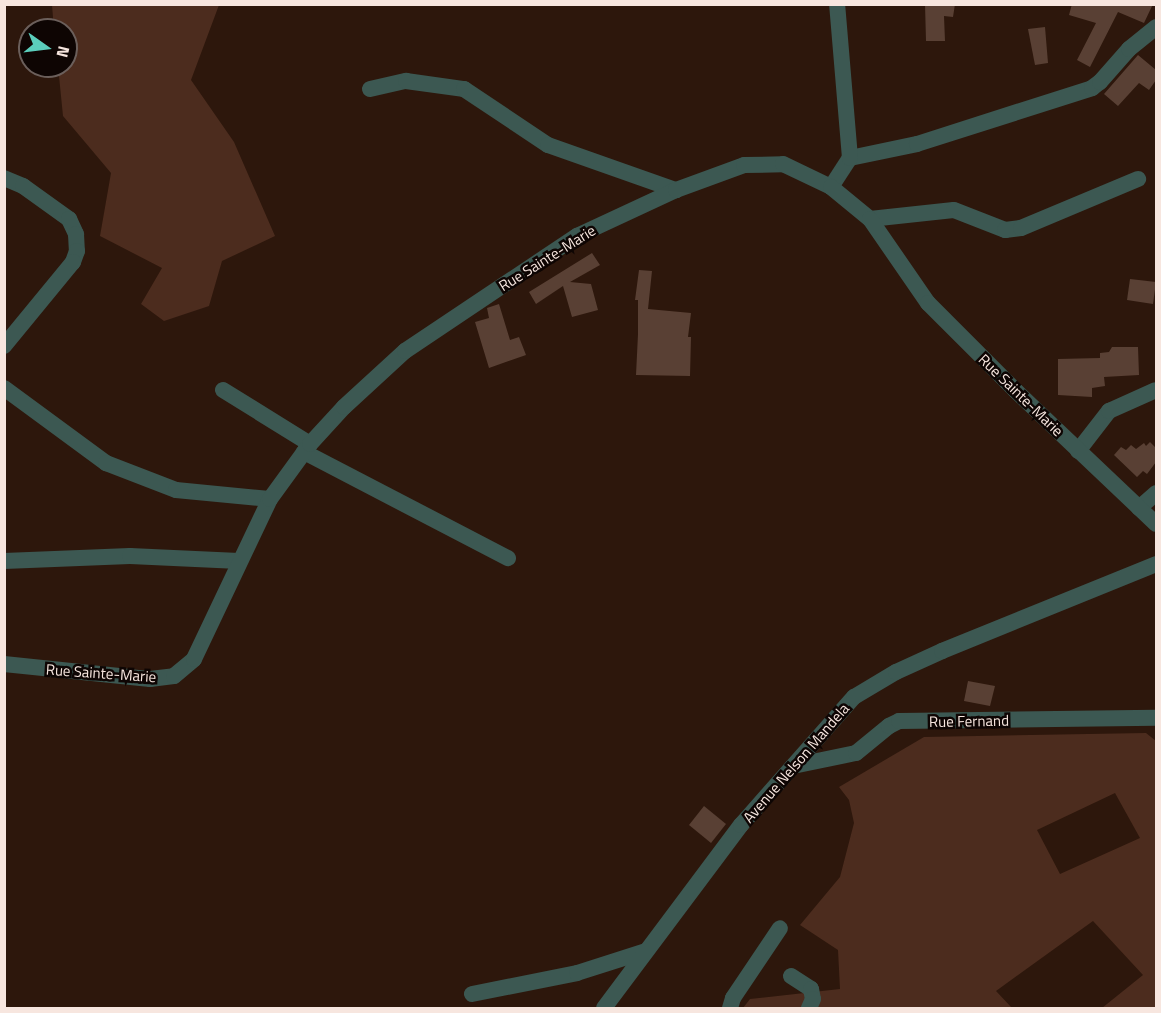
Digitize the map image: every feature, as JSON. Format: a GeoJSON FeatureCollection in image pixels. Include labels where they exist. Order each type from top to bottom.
{"type":"FeatureCollection","features":[{"type":"Feature","properties":{"kind":"street"},"geometry":{"type":"LineString","coordinates":[[831,187],[850,158],[837,4]]}},
{"type":"Feature","properties":{"kind":"street"},"geometry":{"type":"LineString","coordinates":[[850,158],[917,144],[1092,88],[1129,49],[1156,27]]}},
{"type":"Feature","properties":{"kind":"street"},"geometry":{"type":"LineString","coordinates":[[370,89],[406,81],[464,89],[548,145],[676,190]]}},
{"type":"Feature","properties":{"kind":"street","name":"Rue Sainte-Marie"},"geometry":{"type":"LineString","coordinates":[[4,664],[150,680],[174,676],[194,659],[210,629],[238,561],[270,499],[307,448],[344,407],[405,351],[577,236],[676,190],[744,165],[783,164],[831,187],[870,219],[928,303],[1078,451],[1156,524]]}},
{"type":"Feature","properties":{"kind":"street"},"geometry":{"type":"LineString","coordinates":[[4,178],[23,186],[69,219],[76,234],[77,251],[73,262],[4,346]]}},
{"type":"Feature","properties":{"kind":"street"},"geometry":{"type":"LineString","coordinates":[[870,219],[954,210],[1005,230],[1021,228],[1138,179]]}},
{"type":"Feature","properties":{"kind":"street"},"geometry":{"type":"LineString","coordinates":[[4,387],[106,463],[176,490],[270,499]]}},
{"type":"Feature","properties":{"kind":"street"},"geometry":{"type":"LineString","coordinates":[[223,390],[307,448],[508,558]]}},
{"type":"Feature","properties":{"kind":"street"},"geometry":{"type":"LineString","coordinates":[[1078,451],[1109,411],[1156,390]]}},
{"type":"Feature","properties":{"kind":"street"},"geometry":{"type":"LineString","coordinates":[[1139,508],[1156,493]]}},
{"type":"Feature","properties":{"kind":"street"},"geometry":{"type":"LineString","coordinates":[[4,561],[130,556],[238,561]]}},
{"type":"Feature","properties":{"kind":"street","name":"Avenue Nelson Mandela"},"geometry":{"type":"LineString","coordinates":[[604,1008],[741,825],[854,697],[896,672],[1156,564]]}},
{"type":"Feature","properties":{"kind":"street"},"geometry":{"type":"LineString","coordinates":[[1137,718],[1156,733]]}},
{"type":"Feature","properties":{"kind":"street","name":"Rue Fernand"},"geometry":{"type":"LineString","coordinates":[[793,766],[856,753],[889,726],[899,721],[1156,718]]}},
{"type":"Feature","properties":{"kind":"street"},"geometry":{"type":"LineString","coordinates":[[730,1008],[733,998],[780,928]]}},
{"type":"Feature","properties":{"kind":"street"},"geometry":{"type":"LineString","coordinates":[[472,994],[577,973],[646,951]]}},
{"type":"Feature","properties":{"kind":"street"},"geometry":{"type":"LineString","coordinates":[[791,976],[813,993],[812,1004],[809,1008]]}},
{"type":"Feature","properties":{"kind":"shaded area"},"geometry":{"type":"Polygon","coordinates":[[[52,5],[219,5],[191,80],[234,142],[275,236],[222,261],[209,306],[164,321],[141,304],[162,268],[100,236],[111,173],[63,116],[59,78],[78,78],[78,18],[53,18],[52,5]]]}},
{"type":"Feature","properties":{"kind":"shaded area"},"geometry":{"type":"Polygon","coordinates":[[[1146,733],[1156,741],[1156,1008],[1102,1008],[1143,975],[1093,921],[996,991],[1012,1008],[743,1008],[750,999],[840,989],[838,950],[800,925],[840,877],[854,823],[849,800],[839,787],[924,737],[1146,733]],[[1115,793],[1037,830],[1060,874],[1140,838],[1115,793]]]}},
{"type":"Feature","properties":{"kind":"building"},"geometry":{"type":"Polygon","coordinates":[[[925,4],[955,4],[953,17],[944,16],[945,41],[926,41],[925,4]]]}},
{"type":"Feature","properties":{"kind":"building"},"geometry":{"type":"Polygon","coordinates":[[[1072,4],[1153,4],[1144,23],[1118,12],[1090,67],[1077,60],[1096,23],[1069,15],[1072,4]]]}},
{"type":"Feature","properties":{"kind":"building"},"geometry":{"type":"Polygon","coordinates":[[[1045,27],[1048,63],[1035,65],[1028,29],[1045,27]]]}},
{"type":"Feature","properties":{"kind":"building"},"geometry":{"type":"Polygon","coordinates":[[[1138,55],[1156,70],[1156,80],[1149,90],[1139,83],[1118,106],[1104,94],[1138,55]]]}},
{"type":"Feature","properties":{"kind":"building"},"geometry":{"type":"Polygon","coordinates":[[[592,253],[600,265],[570,282],[591,284],[598,310],[572,317],[563,286],[536,304],[529,292],[592,253]]]}},
{"type":"Feature","properties":{"kind":"building"},"geometry":{"type":"Polygon","coordinates":[[[639,270],[652,271],[648,309],[691,313],[688,337],[691,337],[690,376],[636,375],[638,300],[635,300],[639,270]]]}},
{"type":"Feature","properties":{"kind":"building"},"geometry":{"type":"Polygon","coordinates":[[[1130,279],[1156,282],[1153,304],[1127,300],[1130,279]]]}},
{"type":"Feature","properties":{"kind":"building"},"geometry":{"type":"Polygon","coordinates":[[[499,304],[510,340],[519,337],[526,355],[489,368],[475,322],[489,318],[487,308],[499,304]]]}},
{"type":"Feature","properties":{"kind":"building"},"geometry":{"type":"Polygon","coordinates":[[[1112,347],[1138,347],[1139,375],[1104,377],[1105,386],[1092,388],[1092,397],[1058,395],[1058,359],[1100,358],[1100,353],[1109,352],[1112,347]]]}},
{"type":"Feature","properties":{"kind":"building"},"geometry":{"type":"Polygon","coordinates":[[[1150,442],[1156,448],[1156,462],[1147,474],[1143,471],[1137,477],[1114,455],[1121,447],[1126,450],[1131,445],[1136,449],[1150,442]]]}},
{"type":"Feature","properties":{"kind":"building"},"geometry":{"type":"Polygon","coordinates":[[[968,681],[995,686],[990,706],[964,701],[968,681]]]}},
{"type":"Feature","properties":{"kind":"building"},"geometry":{"type":"Polygon","coordinates":[[[704,806],[726,824],[711,843],[689,825],[704,806]]]}}]}
